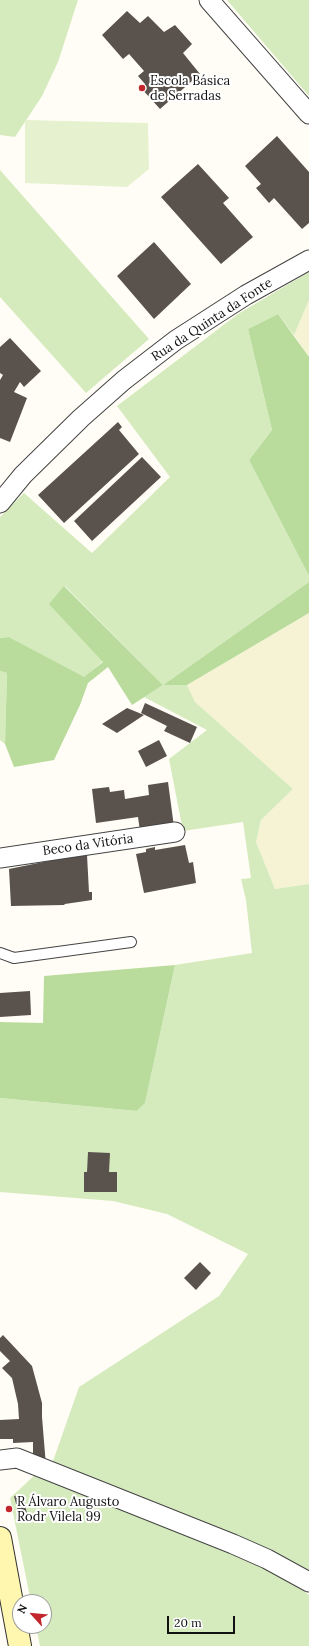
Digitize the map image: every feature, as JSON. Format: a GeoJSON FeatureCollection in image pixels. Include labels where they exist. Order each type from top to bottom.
{"type":"FeatureCollection","features":[{"type":"Feature","properties":{"kind":"main road"},"geometry":{"type":"LineString","coordinates":[[0,1538],[20,1646]]}},
{"type":"Feature","properties":{"kind":"street"},"geometry":{"type":"LineString","coordinates":[[210,0],[309,114]]}},
{"type":"Feature","properties":{"kind":"street","name":"Rua da Quinta da Fonte"},"geometry":{"type":"LineString","coordinates":[[0,503],[24,475],[81,418],[124,380],[176,340],[246,295],[309,260]]}},
{"type":"Feature","properties":{"kind":"street","name":"Beco da Vitória"},"geometry":{"type":"LineString","coordinates":[[0,858],[175,832]]}},
{"type":"Feature","properties":{"kind":"street"},"geometry":{"type":"LineString","coordinates":[[0,1460],[18,1458],[267,1559],[309,1582]]}},
{"type":"Feature","properties":{"kind":"lane"},"geometry":{"type":"LineString","coordinates":[[0,953],[14,958],[131,942]]}},
{"type":"Feature","properties":{"kind":"shaded area"},"geometry":{"type":"Polygon","coordinates":[[[309,300],[309,357],[294,335],[309,300]]]}},
{"type":"Feature","properties":{"kind":"shaded area"},"geometry":{"type":"Polygon","coordinates":[[[309,613],[309,884],[275,889],[256,842],[261,820],[293,789],[195,702],[187,685],[309,613]]]}},
{"type":"Feature","properties":{"kind":"green space"},"geometry":{"type":"Polygon","coordinates":[[[0,0],[78,0],[58,62],[42,96],[15,137],[0,135],[0,0]]]}},
{"type":"Feature","properties":{"kind":"green space"},"geometry":{"type":"Polygon","coordinates":[[[227,0],[309,0],[309,96],[227,0]]]}},
{"type":"Feature","properties":{"kind":"green space"},"geometry":{"type":"Polygon","coordinates":[[[25,120],[148,123],[149,169],[127,187],[25,183],[25,120]]]}},
{"type":"Feature","properties":{"kind":"green space"},"geometry":{"type":"Polygon","coordinates":[[[0,170],[149,339],[86,393],[0,297],[0,170]]]}},
{"type":"Feature","properties":{"kind":"green space"},"geometry":{"type":"Polygon","coordinates":[[[309,272],[309,300],[294,335],[278,314],[248,329],[272,430],[249,460],[309,576],[309,582],[163,685],[65,586],[50,604],[103,661],[84,678],[9,637],[0,638],[0,517],[24,493],[92,553],[170,477],[117,406],[238,314],[309,272]]]}},
{"type":"Feature","properties":{"kind":"green space"},"geometry":{"type":"Polygon","coordinates":[[[278,314],[309,357],[309,576],[249,460],[272,430],[248,329],[278,314]]]}},
{"type":"Feature","properties":{"kind":"green space"},"geometry":{"type":"Polygon","coordinates":[[[309,582],[309,613],[187,685],[163,685],[309,582]]]}},
{"type":"Feature","properties":{"kind":"green space"},"geometry":{"type":"Polygon","coordinates":[[[64,586],[163,685],[132,705],[108,667],[88,683],[80,705],[54,760],[14,767],[5,744],[7,673],[0,671],[0,638],[9,637],[84,677],[103,662],[49,604],[64,586]]]}},
{"type":"Feature","properties":{"kind":"green space"},"geometry":{"type":"Polygon","coordinates":[[[0,671],[7,673],[5,744],[0,740],[0,671]]]}},
{"type":"Feature","properties":{"kind":"green space"},"geometry":{"type":"Polygon","coordinates":[[[163,685],[187,685],[195,702],[293,789],[261,820],[256,842],[275,889],[309,884],[309,1573],[52,1464],[79,1387],[219,1296],[248,1254],[167,1214],[113,1201],[0,1192],[0,1098],[137,1111],[145,1103],[175,965],[252,953],[246,900],[241,879],[251,878],[243,822],[183,831],[169,759],[207,730],[144,697],[163,685]]]}},
{"type":"Feature","properties":{"kind":"green space"},"geometry":{"type":"Polygon","coordinates":[[[175,965],[145,1103],[137,1111],[0,1098],[0,1022],[43,1023],[44,976],[175,965]]]}},
{"type":"Feature","properties":{"kind":"green space"},"geometry":{"type":"Polygon","coordinates":[[[36,1474],[273,1569],[309,1595],[309,1646],[40,1646],[38,1634],[52,1634],[52,1594],[29,1594],[10,1498],[36,1474]]]}},
{"type":"Feature","properties":{"kind":"building"},"geometry":{"type":"Polygon","coordinates":[[[127,11],[140,23],[148,16],[164,32],[175,25],[192,44],[183,53],[200,74],[160,109],[141,88],[145,84],[138,76],[144,71],[129,54],[123,59],[102,35],[127,11]]]}},
{"type":"Feature","properties":{"kind":"building"},"geometry":{"type":"Polygon","coordinates":[[[277,136],[309,172],[309,223],[302,229],[274,198],[269,203],[256,188],[261,184],[245,166],[277,136]]]}},
{"type":"Feature","properties":{"kind":"building"},"geometry":{"type":"Polygon","coordinates":[[[198,164],[229,198],[223,203],[253,237],[221,264],[161,197],[198,164]]]}},
{"type":"Feature","properties":{"kind":"building"},"geometry":{"type":"Polygon","coordinates":[[[154,242],[191,284],[154,319],[117,276],[154,242]]]}},
{"type":"Feature","properties":{"kind":"building"},"geometry":{"type":"Polygon","coordinates":[[[10,338],[41,371],[24,387],[20,382],[14,392],[27,398],[10,442],[0,438],[0,380],[3,375],[0,373],[0,347],[10,338]]]}},
{"type":"Feature","properties":{"kind":"building"},"geometry":{"type":"Polygon","coordinates":[[[118,422],[122,427],[119,430],[139,454],[64,523],[38,495],[118,422]]]}},
{"type":"Feature","properties":{"kind":"building"},"geometry":{"type":"Polygon","coordinates":[[[142,457],[161,477],[92,541],[74,521],[142,457]]]}},
{"type":"Feature","properties":{"kind":"building"},"geometry":{"type":"Polygon","coordinates":[[[145,703],[197,727],[190,743],[164,731],[167,726],[141,713],[145,703]]]}},
{"type":"Feature","properties":{"kind":"building"},"geometry":{"type":"Polygon","coordinates":[[[127,708],[144,715],[117,733],[102,724],[127,708]]]}},
{"type":"Feature","properties":{"kind":"building"},"geometry":{"type":"Polygon","coordinates":[[[159,740],[167,756],[146,767],[138,751],[159,740]]]}},
{"type":"Feature","properties":{"kind":"building"},"geometry":{"type":"Polygon","coordinates":[[[168,782],[174,827],[140,831],[138,817],[96,823],[92,789],[109,787],[110,792],[124,790],[125,799],[149,795],[148,785],[168,782]]]}},
{"type":"Feature","properties":{"kind":"building"},"geometry":{"type":"Polygon","coordinates":[[[185,845],[189,863],[193,862],[196,883],[144,893],[136,854],[146,852],[146,849],[155,847],[155,850],[185,845]]]}},
{"type":"Feature","properties":{"kind":"building"},"geometry":{"type":"Polygon","coordinates":[[[87,855],[89,892],[92,892],[92,900],[64,905],[11,906],[9,869],[63,858],[87,855]]]}},
{"type":"Feature","properties":{"kind":"building"},"geometry":{"type":"Polygon","coordinates":[[[30,991],[31,1015],[0,1017],[0,993],[30,991]]]}},
{"type":"Feature","properties":{"kind":"building"},"geometry":{"type":"Polygon","coordinates":[[[88,1152],[110,1153],[109,1172],[117,1172],[117,1192],[84,1192],[84,1172],[87,1172],[88,1152]]]}},
{"type":"Feature","properties":{"kind":"building"},"geometry":{"type":"Polygon","coordinates":[[[200,1262],[211,1273],[196,1290],[184,1278],[200,1262]]]}},
{"type":"Feature","properties":{"kind":"building"},"geometry":{"type":"Polygon","coordinates":[[[3,1335],[32,1366],[42,1403],[46,1466],[33,1461],[33,1442],[13,1443],[13,1439],[0,1439],[0,1420],[19,1419],[18,1404],[12,1378],[2,1368],[10,1361],[0,1351],[0,1338],[3,1335]]]}},
{"type":"Feature","properties":{"kind":"building"},"geometry":{"type":"Polygon","coordinates":[[[22,1495],[27,1513],[19,1515],[14,1496],[22,1495]]]}},
{"type":"Feature","properties":{"kind":"place","name":"Escola Básica de Serradas"},"geometry":{"type":"Point","coordinates":[142,88]}},
{"type":"Feature","properties":{"kind":"place","name":"R Álvaro Augusto Rodr Vilela 99"},"geometry":{"type":"Point","coordinates":[9,1509]}}]}
